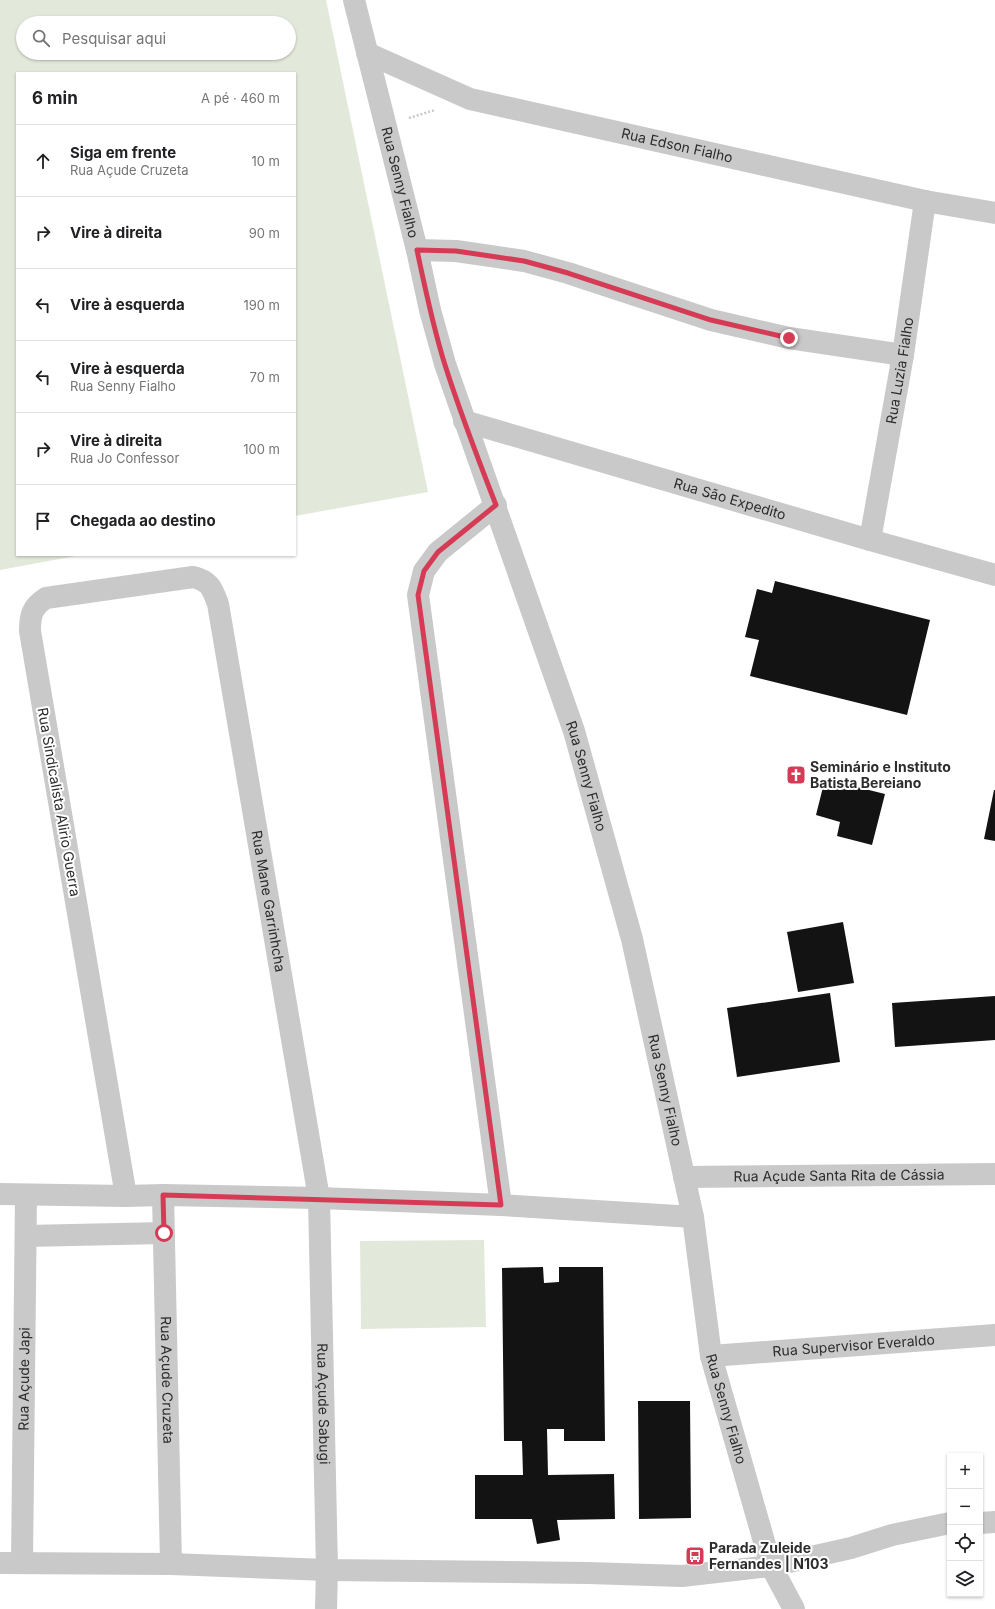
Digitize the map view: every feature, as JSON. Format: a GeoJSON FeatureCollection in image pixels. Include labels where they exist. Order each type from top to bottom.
{"type":"FeatureCollection","features":[{"type":"Feature","properties":{"kind":"street","name":"Rua Senny Fialho"},"geometry":{"type":"LineString","coordinates":[[354,0],[445,364],[464,421],[496,505],[577,739],[632,939],[693,1217],[711,1356],[771,1566],[794,1609]]}},
{"type":"Feature","properties":{"kind":"street","name":"Rua Edson Fialho"},"geometry":{"type":"LineString","coordinates":[[367,53],[470,99],[925,201],[995,212]]}},
{"type":"Feature","properties":{"kind":"street","name":"Rua Luzia Fialho"},"geometry":{"type":"LineString","coordinates":[[870,540],[903,355],[925,201]]}},
{"type":"Feature","properties":{"kind":"street"},"geometry":{"type":"LineString","coordinates":[[417,250],[456,251],[524,261],[568,273],[711,320],[789,338],[903,355]]}},
{"type":"Feature","properties":{"kind":"street","name":"Rua São Expedito"},"geometry":{"type":"LineString","coordinates":[[464,421],[870,540],[994,569]]}},
{"type":"Feature","properties":{"kind":"street"},"geometry":{"type":"LineString","coordinates":[[496,505],[438,552],[424,571],[418,595],[501,1205]]}},
{"type":"Feature","properties":{"kind":"street","name":"Rua Sindicalista Alirio Guerra"},"geometry":{"type":"LineString","coordinates":[[126,1196],[32,639],[30,619],[36,605],[46,598],[193,578],[203,579],[213,590],[218,604]]}},
{"type":"Feature","properties":{"kind":"street","name":"Rua Mane Garrinhcha"},"geometry":{"type":"LineString","coordinates":[[218,604],[319,1198]]}},
{"type":"Feature","properties":{"kind":"street","name":"Rua Açude Santa Rita de Cássia"},"geometry":{"type":"LineString","coordinates":[[684,1177],[995,1174]]}},
{"type":"Feature","properties":{"kind":"street"},"geometry":{"type":"LineString","coordinates":[[0,1194],[319,1198],[501,1205],[693,1217]]}},
{"type":"Feature","properties":{"kind":"street","name":"Rua Açude Japi"},"geometry":{"type":"LineString","coordinates":[[22,1563],[26,1195]]}},
{"type":"Feature","properties":{"kind":"street","name":"Rua Açude Cruzeta"},"geometry":{"type":"LineString","coordinates":[[163,1195],[171,1564]]}},
{"type":"Feature","properties":{"kind":"street","name":"Rua Açude Sabugi"},"geometry":{"type":"LineString","coordinates":[[319,1198],[327,1570],[326,1609]]}},
{"type":"Feature","properties":{"kind":"street"},"geometry":{"type":"LineString","coordinates":[[26,1236],[164,1233]]}},
{"type":"Feature","properties":{"kind":"street","name":"Rua Supervisor Everaldo"},"geometry":{"type":"LineString","coordinates":[[711,1356],[995,1335]]}},
{"type":"Feature","properties":{"kind":"street"},"geometry":{"type":"LineString","coordinates":[[983,1523],[995,1522]]}},
{"type":"Feature","properties":{"kind":"street"},"geometry":{"type":"LineString","coordinates":[[0,1563],[171,1564],[327,1570],[588,1573],[682,1576],[771,1566],[852,1548],[892,1535],[947,1524]]}},
{"type":"Feature","properties":{"kind":"path"},"geometry":{"type":"LineString","coordinates":[[386,126],[470,99]]}},
{"type":"Feature","properties":{"kind":"green space"},"geometry":{"type":"Polygon","coordinates":[[[0,0],[326,0],[428,492],[296,516],[296,72],[16,72],[16,556],[76,556],[0,570],[0,0]]]}},
{"type":"Feature","properties":{"kind":"green space"},"geometry":{"type":"Polygon","coordinates":[[[484,1240],[486,1327],[361,1329],[360,1241],[484,1240]]]}},
{"type":"Feature","properties":{"kind":"building"},"geometry":{"type":"Polygon","coordinates":[[[775,581],[930,620],[907,715],[750,676],[759,640],[745,637],[757,589],[772,593],[775,581]]]}},
{"type":"Feature","properties":{"kind":"building"},"geometry":{"type":"Polygon","coordinates":[[[825,779],[885,794],[872,845],[837,836],[840,822],[816,815],[825,779]]]}},
{"type":"Feature","properties":{"kind":"building"},"geometry":{"type":"Polygon","coordinates":[[[995,790],[995,841],[984,839],[995,790]]]}},
{"type":"Feature","properties":{"kind":"building"},"geometry":{"type":"Polygon","coordinates":[[[843,922],[854,983],[798,992],[787,932],[843,922]]]}},
{"type":"Feature","properties":{"kind":"building"},"geometry":{"type":"Polygon","coordinates":[[[830,993],[840,1062],[737,1077],[727,1008],[830,993]]]}},
{"type":"Feature","properties":{"kind":"building"},"geometry":{"type":"Polygon","coordinates":[[[995,996],[995,1040],[895,1047],[892,1003],[995,996]]]}},
{"type":"Feature","properties":{"kind":"building"},"geometry":{"type":"Polygon","coordinates":[[[543,1267],[544,1283],[559,1282],[559,1267],[603,1267],[605,1441],[564,1441],[564,1429],[547,1429],[548,1475],[614,1474],[615,1519],[557,1520],[560,1540],[537,1544],[532,1519],[475,1519],[475,1475],[523,1475],[522,1441],[504,1441],[502,1268],[543,1267]]]}},
{"type":"Feature","properties":{"kind":"building"},"geometry":{"type":"Polygon","coordinates":[[[638,1401],[690,1401],[691,1518],[639,1519],[638,1401]]]}},
{"type":"Feature","properties":{"kind":"place","name":"Seminário e Instituto Batista Bereiano"},"geometry":{"type":"Point","coordinates":[796,775]}},
{"type":"Feature","properties":{"kind":"place","name":"Parada Zuleide Fernandes | N103"},"geometry":{"type":"Point","coordinates":[695,1556]}},
{"type":"Feature","properties":{"kind":"route"},"geometry":{"type":"LineString","coordinates":[[164,1233],[163,1195],[319,1198],[501,1205],[420,624],[418,595],[424,571],[438,552],[496,505],[464,421],[445,364],[430,310],[417,250],[456,251],[524,261],[568,273],[711,320],[789,338]]}}]}
